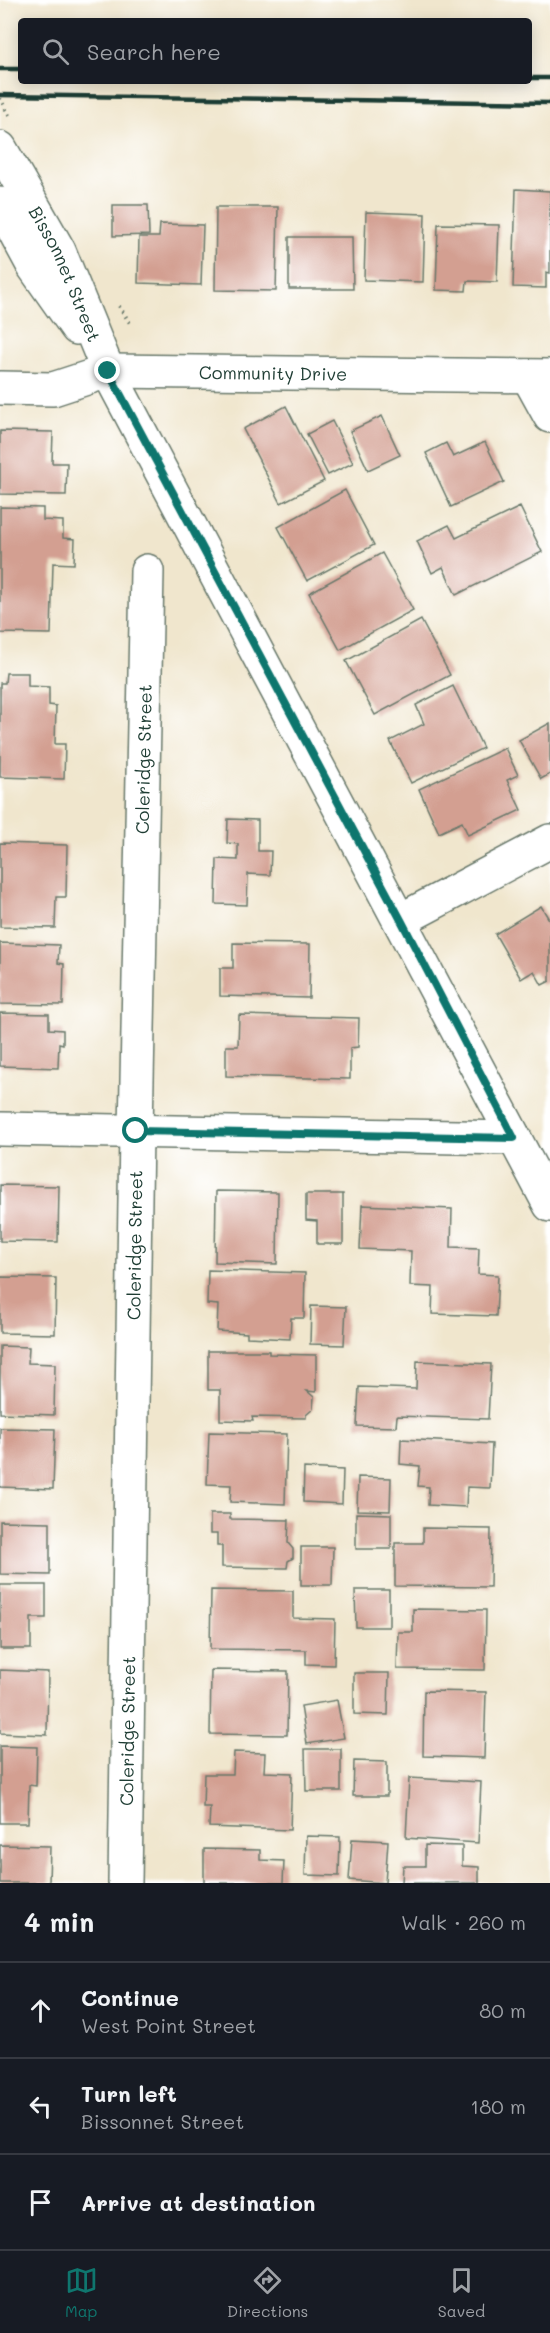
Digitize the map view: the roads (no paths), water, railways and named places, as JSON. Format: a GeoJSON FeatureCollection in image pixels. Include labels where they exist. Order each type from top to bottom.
{"type":"FeatureCollection","features":[{"type":"Feature","properties":{"kind":"street","name":"Bissonnet Street"},"geometry":{"type":"LineString","coordinates":[[0,148],[59,251],[108,371],[401,920],[550,1205]]}},
{"type":"Feature","properties":{"kind":"street","name":"Bissonnet Street"},"geometry":{"type":"LineString","coordinates":[[0,204],[34,267],[108,371]]}},
{"type":"Feature","properties":{"kind":"street","name":"Community Drive"},"geometry":{"type":"LineString","coordinates":[[0,388],[53,389],[108,371],[539,376]]}},
{"type":"Feature","properties":{"kind":"street"},"geometry":{"type":"LineString","coordinates":[[539,376],[550,416]]}},
{"type":"Feature","properties":{"kind":"street","name":"Coleridge Street"},"geometry":{"type":"LineString","coordinates":[[125,1883],[147,571]]}},
{"type":"Feature","properties":{"kind":"street"},"geometry":{"type":"LineString","coordinates":[[401,920],[550,841]]}},
{"type":"Feature","properties":{"kind":"street"},"geometry":{"type":"LineString","coordinates":[[0,1129],[514,1138]]}},
{"type":"Feature","properties":{"kind":"railway"},"geometry":{"type":"LineString","coordinates":[[0,69],[18,69]]}},
{"type":"Feature","properties":{"kind":"railway"},"geometry":{"type":"LineString","coordinates":[[532,78],[550,78]]}},
{"type":"Feature","properties":{"kind":"railway"},"geometry":{"type":"LineString","coordinates":[[0,95],[550,103]]}}]}
